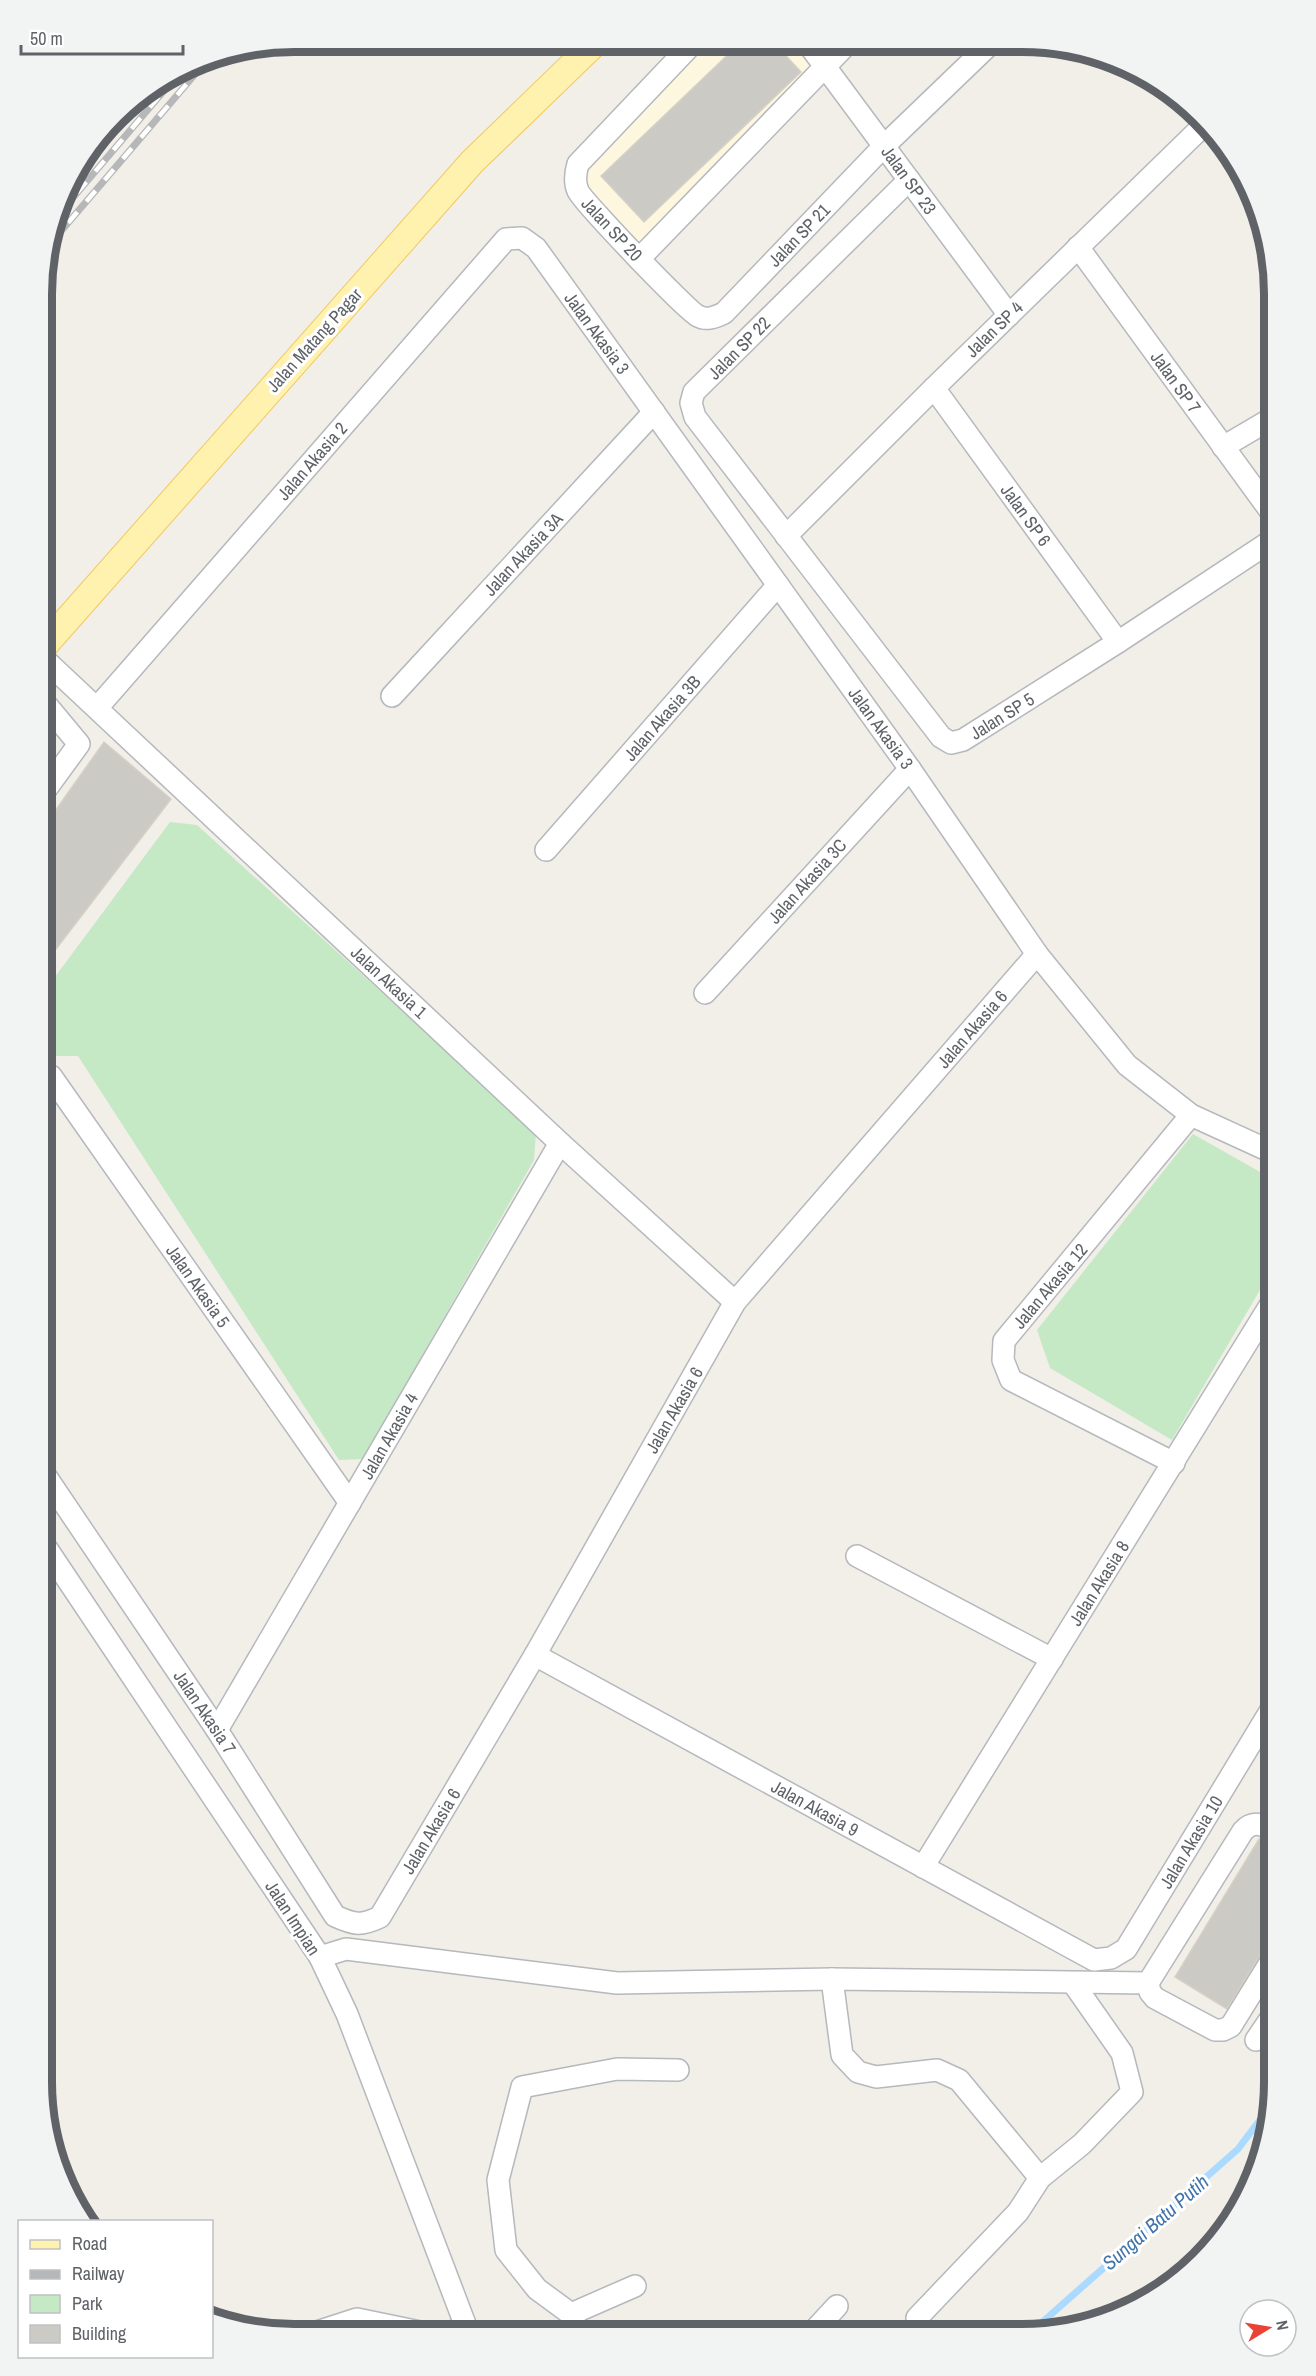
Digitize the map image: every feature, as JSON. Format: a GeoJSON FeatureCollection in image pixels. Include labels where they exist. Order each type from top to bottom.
{"type":"FeatureCollection","features":[{"type":"Feature","properties":{"kind":"main road","name":"Jalan Matang Pagar"},"geometry":{"type":"LineString","coordinates":[[52,637],[472,162],[586,52]]}},
{"type":"Feature","properties":{"kind":"street","name":"Jalan SP 20"},"geometry":{"type":"LineString","coordinates":[[684,52],[578,164],[574,177],[578,193],[639,259],[697,316],[712,319]]}},
{"type":"Feature","properties":{"kind":"street","name":"Jalan SP 23"},"geometry":{"type":"LineString","coordinates":[[814,52],[1009,315]]}},
{"type":"Feature","properties":{"kind":"street"},"geometry":{"type":"LineString","coordinates":[[639,259],[839,52]]}},
{"type":"Feature","properties":{"kind":"street","name":"Jalan SP 21"},"geometry":{"type":"LineString","coordinates":[[712,319],[724,313],[884,146],[982,52]]}},
{"type":"Feature","properties":{"kind":"street","name":"Jalan SP 4"},"geometry":{"type":"LineString","coordinates":[[786,536],[1199,130]]}},
{"type":"Feature","properties":{"kind":"street","name":"Jalan SP 22"},"geometry":{"type":"LineString","coordinates":[[786,536],[695,417],[691,403],[694,392],[909,180]]}},
{"type":"Feature","properties":{"kind":"street","name":"Jalan Akasia 2"},"geometry":{"type":"LineString","coordinates":[[97,708],[506,239],[522,238],[536,248]]}},
{"type":"Feature","properties":{"kind":"street","name":"Jalan SP 7"},"geometry":{"type":"LineString","coordinates":[[1078,247],[1264,502]]}},
{"type":"Feature","properties":{"kind":"street","name":"Jalan Akasia 3"},"geometry":{"type":"LineString","coordinates":[[536,248],[910,769],[1037,954],[1127,1065],[1191,1115],[1264,1149]]}},
{"type":"Feature","properties":{"kind":"street","name":"Jalan SP 6"},"geometry":{"type":"LineString","coordinates":[[934,388],[1118,642]]}},
{"type":"Feature","properties":{"kind":"street","name":"Jalan Akasia 3A"},"geometry":{"type":"LineString","coordinates":[[392,696],[654,412]]}},
{"type":"Feature","properties":{"kind":"street"},"geometry":{"type":"LineString","coordinates":[[1223,447],[1264,423]]}},
{"type":"Feature","properties":{"kind":"street","name":"Jalan SP 5"},"geometry":{"type":"LineString","coordinates":[[786,536],[941,737],[951,743],[963,741],[1264,546]]}},
{"type":"Feature","properties":{"kind":"street","name":"Jalan Akasia 3B"},"geometry":{"type":"LineString","coordinates":[[546,850],[778,585]]}},
{"type":"Feature","properties":{"kind":"street","name":"Jalan Akasia 1"},"geometry":{"type":"LineString","coordinates":[[52,666],[560,1143],[735,1302]]}},
{"type":"Feature","properties":{"kind":"street"},"geometry":{"type":"LineString","coordinates":[[52,711],[80,744],[52,781]]}},
{"type":"Feature","properties":{"kind":"street","name":"Jalan Akasia 3C"},"geometry":{"type":"LineString","coordinates":[[705,993],[910,769]]}},
{"type":"Feature","properties":{"kind":"street","name":"Jalan Akasia 6"},"geometry":{"type":"LineString","coordinates":[[380,1917],[535,1655],[735,1302],[1037,954]]}},
{"type":"Feature","properties":{"kind":"street","name":"Jalan Akasia 5"},"geometry":{"type":"LineString","coordinates":[[52,1077],[350,1503]]}},
{"type":"Feature","properties":{"kind":"street","name":"Jalan Akasia 12"},"geometry":{"type":"LineString","coordinates":[[1174,1462],[1011,1380],[1003,1360],[1004,1341],[1191,1115]]}},
{"type":"Feature","properties":{"kind":"street","name":"Jalan Akasia 4"},"geometry":{"type":"LineString","coordinates":[[217,1730],[560,1143]]}},
{"type":"Feature","properties":{"kind":"street","name":"Jalan Akasia 8"},"geometry":{"type":"LineString","coordinates":[[923,1867],[1264,1315]]}},
{"type":"Feature","properties":{"kind":"street","name":"Jalan Akasia 7"},"geometry":{"type":"LineString","coordinates":[[52,1485],[217,1730],[335,1916],[351,1923],[365,1924],[380,1917]]}},
{"type":"Feature","properties":{"kind":"street","name":"Jalan Impian"},"geometry":{"type":"LineString","coordinates":[[52,1556],[320,1957],[347,2014],[458,2324]]}},
{"type":"Feature","properties":{"kind":"street"},"geometry":{"type":"LineString","coordinates":[[857,1556],[1052,1659]]}},
{"type":"Feature","properties":{"kind":"street","name":"Jalan Akasia 9"},"geometry":{"type":"LineString","coordinates":[[535,1655],[1094,1960]]}},
{"type":"Feature","properties":{"kind":"street","name":"Jalan Akasia 10"},"geometry":{"type":"LineString","coordinates":[[1094,1960],[1110,1958],[1126,1949],[1264,1721]]}},
{"type":"Feature","properties":{"kind":"street"},"geometry":{"type":"LineString","coordinates":[[1264,1826],[1260,1824],[1247,1826],[1243,1831],[1148,1983],[1150,1992],[1155,1998],[1215,2030],[1223,2030],[1231,2026],[1264,1974]]}},
{"type":"Feature","properties":{"kind":"street"},"geometry":{"type":"LineString","coordinates":[[320,1957],[346,1949],[617,1983],[832,1979],[1148,1983]]}},
{"type":"Feature","properties":{"kind":"street"},"geometry":{"type":"LineString","coordinates":[[832,1979],[842,2055],[858,2072],[876,2077],[937,2070],[959,2080],[1040,2178]]}},
{"type":"Feature","properties":{"kind":"street"},"geometry":{"type":"LineString","coordinates":[[917,2318],[1018,2212],[1040,2178],[1082,2144],[1132,2092],[1122,2053],[1073,1983]]}},
{"type":"Feature","properties":{"kind":"street"},"geometry":{"type":"LineString","coordinates":[[1256,2040],[1264,2029]]}},
{"type":"Feature","properties":{"kind":"street"},"geometry":{"type":"LineString","coordinates":[[635,2286],[575,2323],[537,2289],[506,2250],[498,2180],[522,2088],[617,2069],[678,2070]]}},
{"type":"Feature","properties":{"kind":"street"},"geometry":{"type":"LineString","coordinates":[[820,2324],[837,2306]]}},
{"type":"Feature","properties":{"kind":"street"},"geometry":{"type":"LineString","coordinates":[[342,2324],[357,2319],[381,2324]]}},
{"type":"Feature","properties":{"kind":"shaded area"},"geometry":{"type":"Polygon","coordinates":[[[699,52],[833,52],[641,250],[588,190],[584,176],[590,166],[699,52]]]}},
{"type":"Feature","properties":{"kind":"green space"},"geometry":{"type":"Polygon","coordinates":[[[170,822],[197,825],[536,1132],[534,1160],[363,1459],[339,1460],[78,1056],[52,1056],[52,981],[170,822]]]}},
{"type":"Feature","properties":{"kind":"green space"},"geometry":{"type":"Polygon","coordinates":[[[1193,1134],[1264,1174],[1264,1283],[1172,1440],[1050,1368],[1037,1330],[1193,1134]]]}},
{"type":"Feature","properties":{"kind":"building"},"geometry":{"type":"Polygon","coordinates":[[[731,52],[782,52],[801,72],[644,222],[601,176],[731,52]]]}},
{"type":"Feature","properties":{"kind":"building"},"geometry":{"type":"Polygon","coordinates":[[[104,742],[171,799],[52,954],[52,815],[104,742]]]}},
{"type":"Feature","properties":{"kind":"building"},"geometry":{"type":"Polygon","coordinates":[[[1259,1839],[1264,1842],[1264,1949],[1227,2009],[1175,1977],[1259,1839]]]}},
{"type":"Feature","properties":{"kind":"waterway","name":"Sungai Batu Putih"},"geometry":{"type":"LineString","coordinates":[[1042,2322],[1238,2149],[1260,2120]]}},
{"type":"Feature","properties":{"kind":"railway"},"geometry":{"type":"LineString","coordinates":[[61,231],[195,74]]}},
{"type":"Feature","properties":{"kind":"railway"},"geometry":{"type":"LineString","coordinates":[[73,198],[164,91]]}}]}
